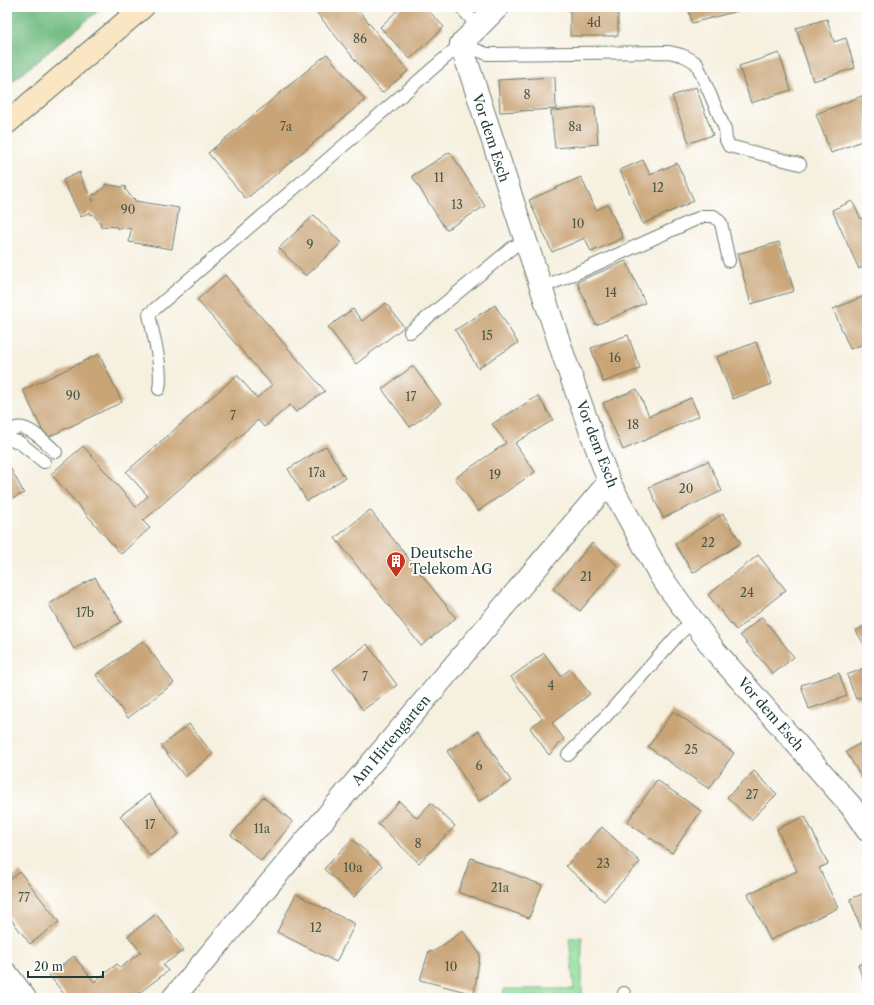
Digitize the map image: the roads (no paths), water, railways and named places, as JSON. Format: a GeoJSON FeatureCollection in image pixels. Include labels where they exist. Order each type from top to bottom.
{"type":"FeatureCollection","features":[{"type":"Feature","properties":{"kind":"main road"},"geometry":{"type":"LineString","coordinates":[[7,123],[143,7]]}},
{"type":"Feature","properties":{"kind":"street"},"geometry":{"type":"LineString","coordinates":[[461,44],[498,7]]}},
{"type":"Feature","properties":{"kind":"street","name":"Vor dem Esch"},"geometry":{"type":"LineString","coordinates":[[461,44],[565,360],[609,482],[661,577],[715,651],[851,806],[867,830]]}},
{"type":"Feature","properties":{"kind":"street","name":"Am Hirtengarten"},"geometry":{"type":"LineString","coordinates":[[173,998],[609,482]]}},
{"type":"Feature","properties":{"kind":"street"},"geometry":{"type":"LineString","coordinates":[[7,974],[25,998]]}},
{"type":"Feature","properties":{"kind":"lane"},"geometry":{"type":"LineString","coordinates":[[461,7],[478,27]]}},
{"type":"Feature","properties":{"kind":"lane"},"geometry":{"type":"LineString","coordinates":[[159,389],[160,370],[149,314],[461,44],[487,54],[668,52],[680,54],[690,58],[697,64],[725,129],[726,140],[729,146],[800,164]]}},
{"type":"Feature","properties":{"kind":"lane"},"geometry":{"type":"LineString","coordinates":[[541,288],[704,216],[714,216],[721,223],[729,261]]}},
{"type":"Feature","properties":{"kind":"lane"},"geometry":{"type":"LineString","coordinates":[[410,332],[513,247],[526,242]]}},
{"type":"Feature","properties":{"kind":"lane"},"geometry":{"type":"LineString","coordinates":[[7,432],[17,427],[26,429],[46,442],[56,452]]}},
{"type":"Feature","properties":{"kind":"lane"},"geometry":{"type":"LineString","coordinates":[[7,439],[19,442],[44,462]]}},
{"type":"Feature","properties":{"kind":"lane"},"geometry":{"type":"LineString","coordinates":[[568,755],[606,716],[677,636],[693,621]]}},
{"type":"Feature","properties":{"kind":"place","name":"Deutsche Telekom AG"},"geometry":{"type":"Point","coordinates":[396,578]}}]}
